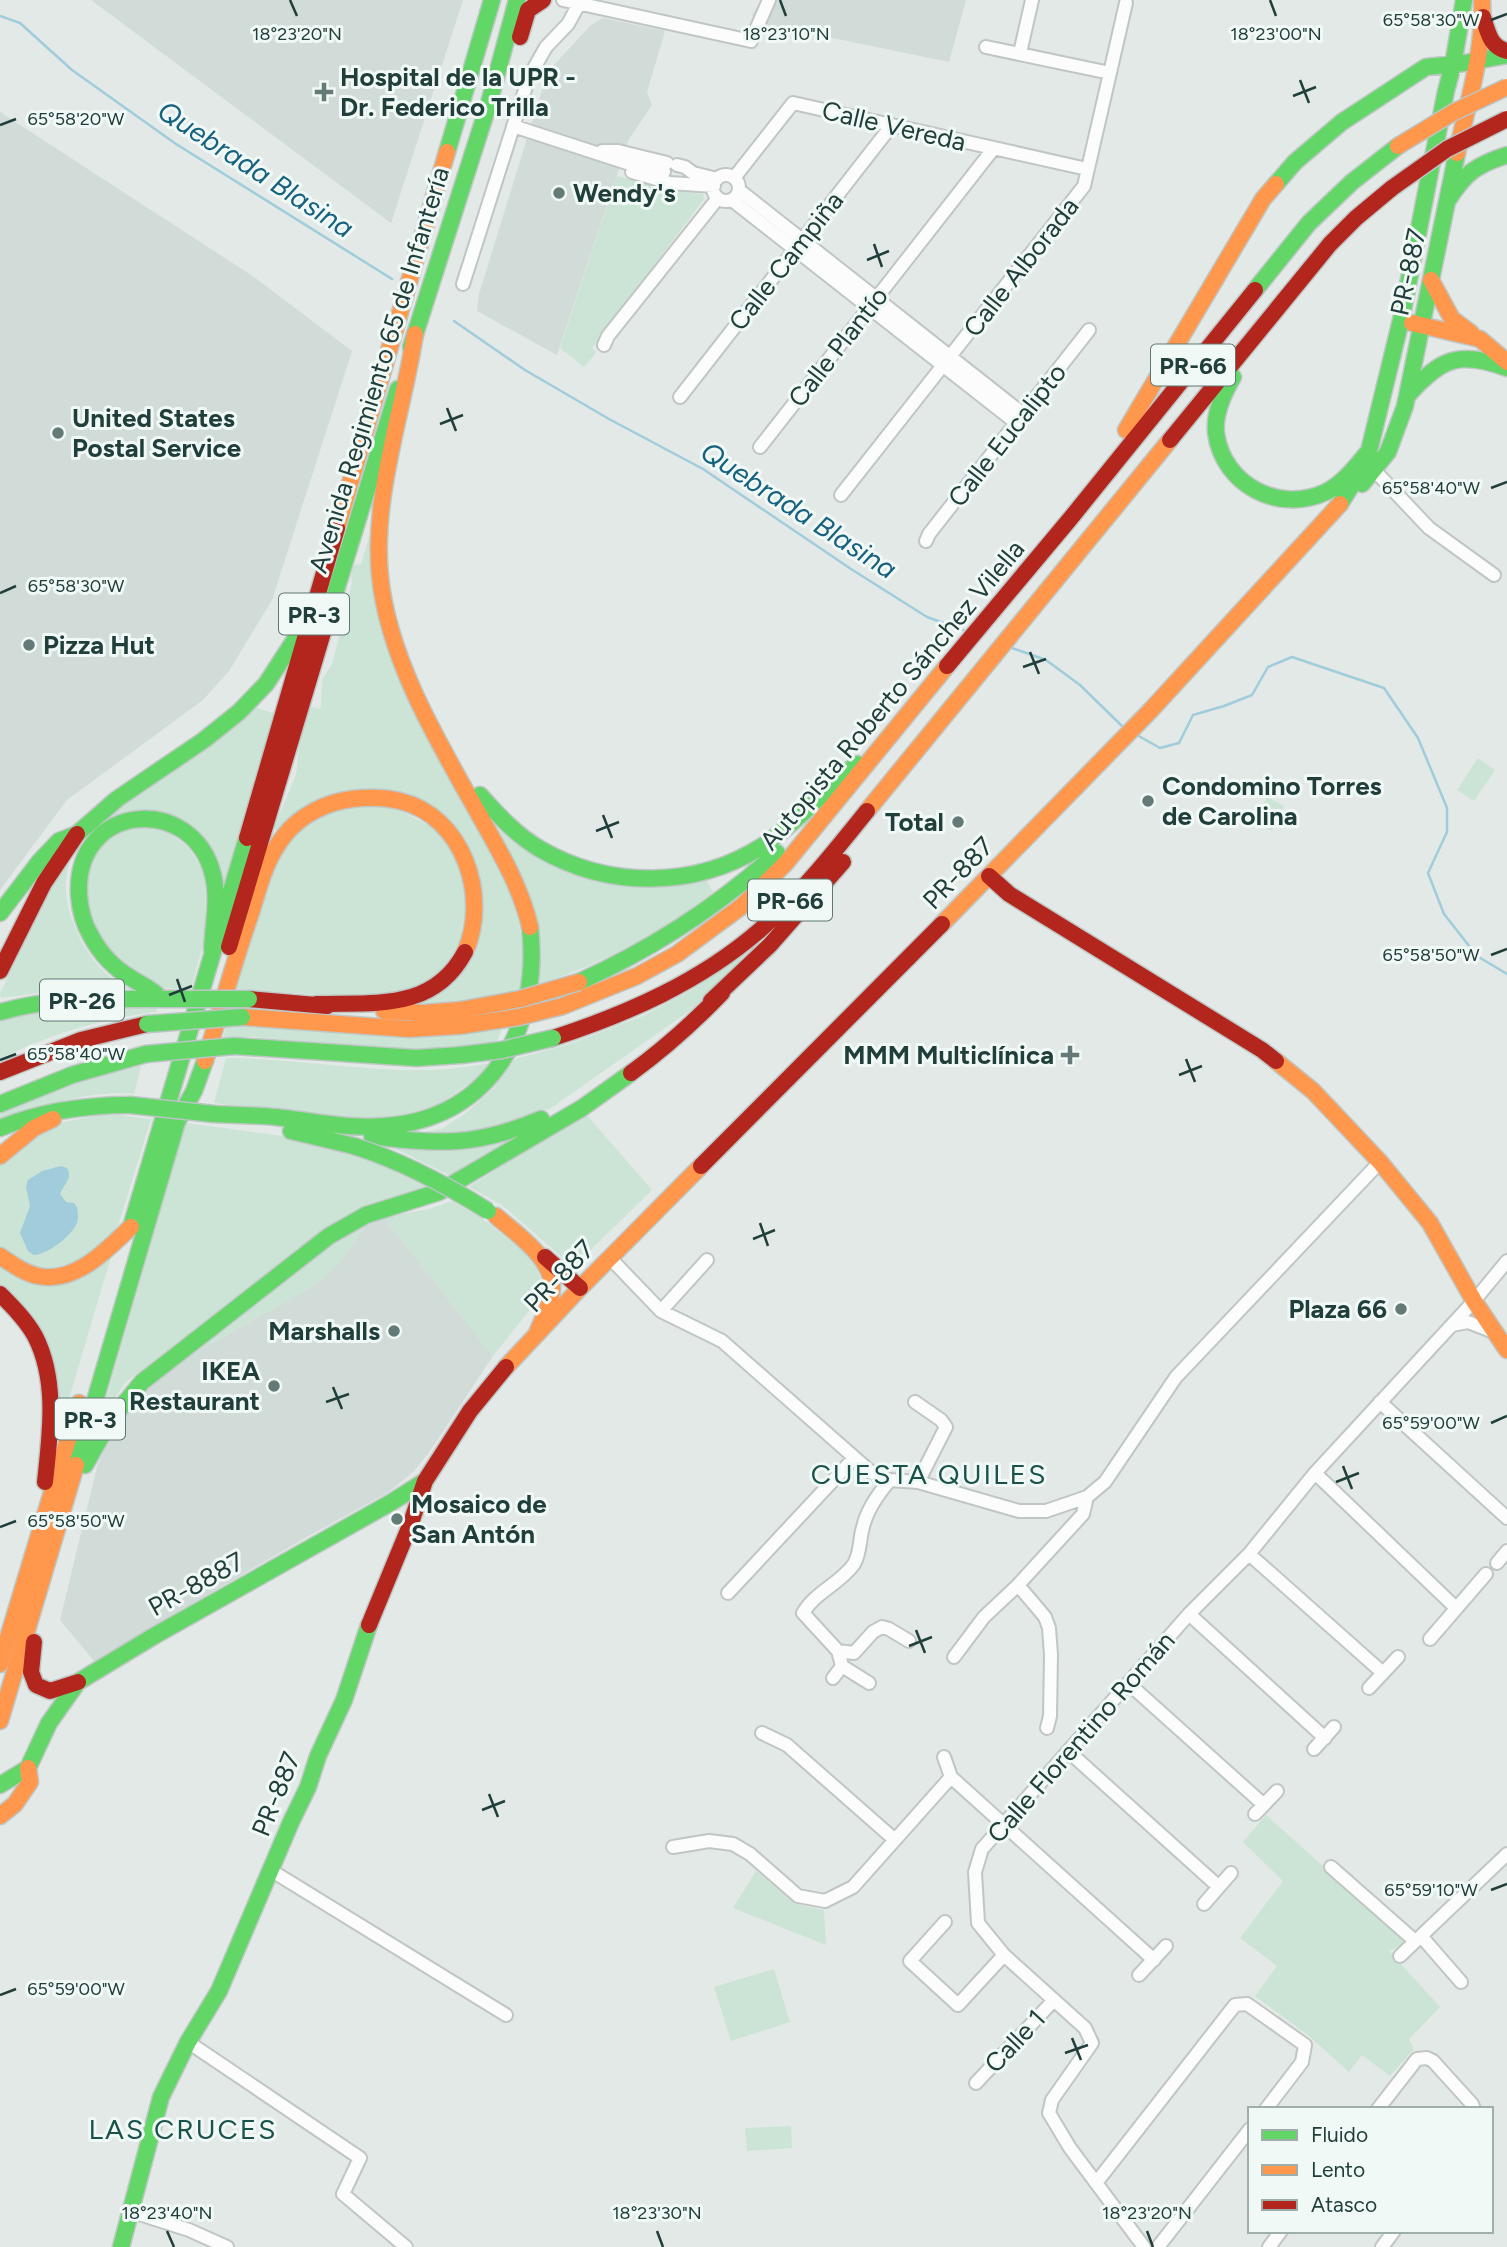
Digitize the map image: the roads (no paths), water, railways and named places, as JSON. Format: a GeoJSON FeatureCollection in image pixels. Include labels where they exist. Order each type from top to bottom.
{"type":"FeatureCollection","features":[{"type":"Feature","properties":{"kind":"main road","name":"Avenida Regimiento 65 de Infantería"},"geometry":{"type":"LineString","coordinates":[[0,1664],[316,605],[492,0]]}},
{"type":"Feature","properties":{"kind":"main road","name":"Avenida Regimiento 65 de Infantería"},"geometry":{"type":"LineString","coordinates":[[0,1721],[356,521],[489,103],[517,0]]}},
{"type":"Feature","properties":{"kind":"main road"},"geometry":{"type":"LineString","coordinates":[[489,103],[504,88],[528,10],[544,0]]}},
{"type":"Feature","properties":{"kind":"main road","name":"PR-887"},"geometry":{"type":"LineString","coordinates":[[121,2247],[161,2097],[188,2042],[219,1991],[308,1787],[318,1756],[344,1700],[371,1620],[411,1523],[425,1481],[470,1411],[490,1385],[580,1288],[1150,711],[1335,511],[1363,467],[1401,320],[1464,0]]}},
{"type":"Feature","properties":{"kind":"main road","name":"PR-887"},"geometry":{"type":"LineString","coordinates":[[1321,526],[1346,506],[1388,452],[1407,397],[1476,61],[1483,17],[1482,0]]}},
{"type":"Feature","properties":{"kind":"main road"},"geometry":{"type":"LineString","coordinates":[[1483,17],[1492,44],[1507,53]]}},
{"type":"Feature","properties":{"kind":"main road"},"geometry":{"type":"LineString","coordinates":[[1070,519],[1263,200],[1280,179],[1324,136],[1426,67],[1453,65],[1507,53]]}},
{"type":"Feature","properties":{"kind":"main road","name":"Autopista Roberto Sánchez Vilella"},"geometry":{"type":"LineString","coordinates":[[0,1072],[81,1040],[147,1024],[242,1017],[409,1029],[460,1018],[519,1017],[563,1006],[637,976],[693,943],[742,906],[785,864],[1070,519],[1309,223],[1352,182],[1398,146],[1454,112],[1507,87]]}},
{"type":"Feature","properties":{"kind":"main road","name":"Autopista Roberto Sánchez Vilella"},"geometry":{"type":"LineString","coordinates":[[0,1104],[64,1076],[146,1054],[234,1046],[416,1058],[502,1050],[553,1038],[607,1020],[653,1000],[709,967],[759,930],[801,889],[837,848],[1330,244],[1392,188],[1447,149],[1507,119]]}},
{"type":"Feature","properties":{"kind":"main road"},"geometry":{"type":"LineString","coordinates":[[1448,200],[1466,173],[1507,155]]}},
{"type":"Feature","properties":{"kind":"main road"},"geometry":{"type":"LineString","coordinates":[[1431,281],[1452,319],[1507,362]]}},
{"type":"Feature","properties":{"kind":"main road"},"geometry":{"type":"LineString","coordinates":[[1401,320],[1480,339]]}},
{"type":"Feature","properties":{"kind":"main road"},"geometry":{"type":"LineString","coordinates":[[0,1128],[44,1112],[98,1104],[214,1114],[265,1115],[365,1127],[400,1125],[420,1121],[454,1106],[481,1086],[502,1062],[518,1034],[529,999],[533,970],[531,936],[520,891],[406,673],[391,637],[381,580],[379,557],[383,512],[395,437],[410,376],[415,334]]}},
{"type":"Feature","properties":{"kind":"main road"},"geometry":{"type":"LineString","coordinates":[[1247,348],[1225,389],[1216,421],[1221,456],[1243,484],[1261,495],[1279,500],[1310,498],[1328,491],[1369,451]]}},
{"type":"Feature","properties":{"kind":"main road"},"geometry":{"type":"LineString","coordinates":[[1407,397],[1435,366],[1446,360],[1472,358],[1507,368]]}},
{"type":"Feature","properties":{"kind":"main road"},"geometry":{"type":"LineString","coordinates":[[0,971],[52,868],[77,834],[117,799],[204,740],[239,712],[273,676],[316,605]]}},
{"type":"Feature","properties":{"kind":"main road"},"geometry":{"type":"LineString","coordinates":[[52,1545],[71,1509],[90,1455],[107,1425],[129,1395],[160,1367],[329,1236],[366,1215],[439,1192],[475,1172],[582,1108],[658,1054],[688,1028],[825,885],[957,717],[968,688]]}},
{"type":"Feature","properties":{"kind":"main road"},"geometry":{"type":"LineString","coordinates":[[439,740],[500,820],[529,844],[582,869],[638,879],[661,879],[710,869],[748,854],[781,831],[834,781],[881,747]]}},
{"type":"Feature","properties":{"kind":"main road"},"geometry":{"type":"LineString","coordinates":[[316,1004],[460,1018],[579,982],[638,955],[717,905],[776,854],[881,747]]}},
{"type":"Feature","properties":{"kind":"main road"},"geometry":{"type":"LineString","coordinates":[[177,1122],[199,1082],[265,869],[285,834],[312,812],[341,800],[372,796],[398,800],[413,806],[431,816],[454,838],[472,874],[477,907],[467,948],[452,973],[434,987],[416,996],[374,1003],[316,1004]]}},
{"type":"Feature","properties":{"kind":"main road"},"geometry":{"type":"LineString","coordinates":[[162,999],[153,990],[125,975],[113,965],[92,939],[85,922],[77,888],[78,873],[87,849],[96,838],[117,823],[138,818],[162,819],[184,832],[204,853],[214,883],[212,950]]}},
{"type":"Feature","properties":{"kind":"main road"},"geometry":{"type":"LineString","coordinates":[[0,913],[59,841],[77,834]]}},
{"type":"Feature","properties":{"kind":"main road"},"geometry":{"type":"LineString","coordinates":[[989,876],[1009,894],[1262,1050],[1313,1091],[1380,1162],[1430,1223],[1474,1301],[1507,1350]]}},
{"type":"Feature","properties":{"kind":"main road"},"geometry":{"type":"LineString","coordinates":[[333,1124],[370,1136],[428,1144],[466,1144],[500,1136],[545,1117],[577,1099],[722,993]]}},
{"type":"Feature","properties":{"kind":"main road","name":"PR-26"},"geometry":{"type":"LineString","coordinates":[[1,1011],[32,1004],[72,1000],[249,999],[316,1004]]}},
{"type":"Feature","properties":{"kind":"main road"},"geometry":{"type":"LineString","coordinates":[[0,1156],[34,1128],[72,1107]]}},
{"type":"Feature","properties":{"kind":"main road"},"geometry":{"type":"LineString","coordinates":[[214,1114],[379,1153],[432,1176],[492,1213],[529,1241],[580,1288]]}},
{"type":"Feature","properties":{"kind":"main road"},"geometry":{"type":"LineString","coordinates":[[492,1213],[532,1249],[549,1272],[551,1293],[537,1333]]}},
{"type":"Feature","properties":{"kind":"main road"},"geometry":{"type":"LineString","coordinates":[[0,1255],[27,1273],[42,1277],[68,1274],[95,1261],[131,1227]]}},
{"type":"Feature","properties":{"kind":"main road"},"geometry":{"type":"LineString","coordinates":[[0,1294],[21,1314],[32,1330],[45,1362],[52,1405],[45,1483],[48,1506]]}},
{"type":"Feature","properties":{"kind":"main road","name":"PR-8887"},"geometry":{"type":"LineString","coordinates":[[0,1816],[15,1804],[30,1782],[28,1768],[49,1723],[78,1682],[425,1481]]}},
{"type":"Feature","properties":{"kind":"main road"},"geometry":{"type":"LineString","coordinates":[[41,1584],[37,1632],[30,1667],[33,1679],[39,1686],[52,1691],[78,1682]]}},
{"type":"Feature","properties":{"kind":"main road"},"geometry":{"type":"LineString","coordinates":[[0,1785],[14,1779],[28,1768]]}},
{"type":"Feature","properties":{"kind":"street"},"geometry":{"type":"LineString","coordinates":[[563,0],[751,41],[769,0]]}},
{"type":"Feature","properties":{"kind":"street"},"geometry":{"type":"LineString","coordinates":[[1020,53],[1032,0]]}},
{"type":"Feature","properties":{"kind":"street"},"geometry":{"type":"LineString","coordinates":[[463,284],[528,77],[546,47],[568,24],[578,2]]}},
{"type":"Feature","properties":{"kind":"street","name":"Calle Alborada"},"geometry":{"type":"LineString","coordinates":[[841,495],[1084,186],[1126,3]]}},
{"type":"Feature","properties":{"kind":"street"},"geometry":{"type":"LineString","coordinates":[[986,47],[1110,73]]}},
{"type":"Feature","properties":{"kind":"street","name":"Calle Vereda"},"geometry":{"type":"LineString","coordinates":[[735,189],[793,103],[1087,169]]}},
{"type":"Feature","properties":{"kind":"street","name":"Calle Campiña"},"geometry":{"type":"LineString","coordinates":[[680,397],[892,125]]}},
{"type":"Feature","properties":{"kind":"street"},"geometry":{"type":"LineString","coordinates":[[513,126],[595,152],[628,171],[655,180],[685,167],[716,188],[725,201],[735,189]]}},
{"type":"Feature","properties":{"kind":"street","name":"Calle Plantío"},"geometry":{"type":"LineString","coordinates":[[760,447],[995,148]]}},
{"type":"Feature","properties":{"kind":"street"},"geometry":{"type":"LineString","coordinates":[[595,152],[618,151],[716,188]]}},
{"type":"Feature","properties":{"kind":"street"},"geometry":{"type":"LineString","coordinates":[[604,345],[724,175],[735,189],[798,246],[1019,418]]}},
{"type":"Feature","properties":{"kind":"street","name":"Calle Eucalipto"},"geometry":{"type":"LineString","coordinates":[[926,541],[1089,330]]}},
{"type":"Feature","properties":{"kind":"street"},"geometry":{"type":"LineString","coordinates":[[1374,470],[1429,528],[1494,575]]}},
{"type":"Feature","properties":{"kind":"street"},"geometry":{"type":"LineString","coordinates":[[610,1258],[662,1311],[722,1341],[872,1473],[890,1480],[918,1482],[1019,1511],[1045,1511],[1087,1497],[1105,1482],[1176,1377],[1380,1162]]}},
{"type":"Feature","properties":{"kind":"street"},"geometry":{"type":"LineString","coordinates":[[662,1311],[707,1259]]}},
{"type":"Feature","properties":{"kind":"street","name":"Calle Florentino Román"},"geometry":{"type":"LineString","coordinates":[[1144,2247],[1070,2148],[1049,2113],[1052,2100],[1092,2043],[1086,2028],[1004,1955],[978,1923],[975,1872],[982,1849],[1189,1614],[1249,1554],[1315,1473],[1474,1301],[1507,1261]]}},
{"type":"Feature","properties":{"kind":"street"},"geometry":{"type":"LineString","coordinates":[[1451,1325],[1468,1322],[1495,1332]]}},
{"type":"Feature","properties":{"kind":"street"},"geometry":{"type":"LineString","coordinates":[[915,1402],[941,1420],[946,1427],[918,1482]]}},
{"type":"Feature","properties":{"kind":"street"},"geometry":{"type":"LineString","coordinates":[[1380,1402],[1507,1518]]}},
{"type":"Feature","properties":{"kind":"street"},"geometry":{"type":"LineString","coordinates":[[728,1593],[854,1458]]}},
{"type":"Feature","properties":{"kind":"street"},"geometry":{"type":"LineString","coordinates":[[1315,1473],[1456,1608]]}},
{"type":"Feature","properties":{"kind":"street"},"geometry":{"type":"LineString","coordinates":[[869,1683],[842,1666],[838,1651],[830,1640],[805,1618],[803,1613],[822,1592],[847,1572],[855,1561],[866,1515],[877,1495],[890,1480]]}},
{"type":"Feature","properties":{"kind":"street"},"geometry":{"type":"LineString","coordinates":[[954,1657],[984,1618],[1083,1514],[1087,1497]]}},
{"type":"Feature","properties":{"kind":"street"},"geometry":{"type":"LineString","coordinates":[[1497,1563],[1507,1551]]}},
{"type":"Feature","properties":{"kind":"street"},"geometry":{"type":"LineString","coordinates":[[1249,1554],[1383,1673]]}},
{"type":"Feature","properties":{"kind":"street"},"geometry":{"type":"LineString","coordinates":[[1430,1639],[1486,1574]]}},
{"type":"Feature","properties":{"kind":"street"},"geometry":{"type":"LineString","coordinates":[[1018,1585],[1045,1617],[1051,1640],[1050,1716],[1047,1728]]}},
{"type":"Feature","properties":{"kind":"street"},"geometry":{"type":"LineString","coordinates":[[1189,1614],[1325,1738]]}},
{"type":"Feature","properties":{"kind":"street"},"geometry":{"type":"LineString","coordinates":[[838,1651],[854,1653],[873,1632],[882,1628],[890,1629],[909,1641]]}},
{"type":"Feature","properties":{"kind":"street"},"geometry":{"type":"LineString","coordinates":[[1369,1688],[1398,1657]]}},
{"type":"Feature","properties":{"kind":"street"},"geometry":{"type":"LineString","coordinates":[[833,1678],[842,1666]]}},
{"type":"Feature","properties":{"kind":"street"},"geometry":{"type":"LineString","coordinates":[[1128,1683],[1260,1810],[1277,1791]]}},
{"type":"Feature","properties":{"kind":"street"},"geometry":{"type":"LineString","coordinates":[[1314,1749],[1334,1727]]}},
{"type":"Feature","properties":{"kind":"street"},"geometry":{"type":"LineString","coordinates":[[762,1733],[787,1745],[895,1840]]}},
{"type":"Feature","properties":{"kind":"street"},"geometry":{"type":"LineString","coordinates":[[1068,1751],[1219,1887]]}},
{"type":"Feature","properties":{"kind":"street"},"geometry":{"type":"LineString","coordinates":[[944,1757],[951,1777],[1154,1960]]}},
{"type":"Feature","properties":{"kind":"street"},"geometry":{"type":"LineString","coordinates":[[673,1847],[709,1841],[733,1844],[750,1854],[798,1896],[825,1901],[853,1887],[951,1777]]}},
{"type":"Feature","properties":{"kind":"street"},"geometry":{"type":"LineString","coordinates":[[1400,1956],[1507,1854]]}},
{"type":"Feature","properties":{"kind":"street"},"geometry":{"type":"LineString","coordinates":[[1331,1867],[1418,1939],[1461,1982]]}},
{"type":"Feature","properties":{"kind":"street"},"geometry":{"type":"LineString","coordinates":[[272,1871],[506,2015]]}},
{"type":"Feature","properties":{"kind":"street"},"geometry":{"type":"LineString","coordinates":[[1204,1904],[1231,1873]]}},
{"type":"Feature","properties":{"kind":"street"},"geometry":{"type":"LineString","coordinates":[[945,1922],[910,1961],[958,2005],[1004,1955]]}},
{"type":"Feature","properties":{"kind":"street"},"geometry":{"type":"LineString","coordinates":[[1139,1975],[1166,1946]]}},
{"type":"Feature","properties":{"kind":"street","name":"Calle 1"},"geometry":{"type":"LineString","coordinates":[[976,2083],[1054,2000]]}},
{"type":"Feature","properties":{"kind":"street"},"geometry":{"type":"LineString","coordinates":[[1096,2183],[1235,2005],[1247,2004],[1305,2045],[1302,2062],[1268,2107]]}},
{"type":"Feature","properties":{"kind":"street"},"geometry":{"type":"LineString","coordinates":[[188,2042],[360,2158],[342,2194],[406,2247]]}},
{"type":"Feature","properties":{"kind":"street"},"geometry":{"type":"LineString","coordinates":[[1380,2107],[1417,2059],[1427,2058],[1433,2061],[1473,2107]]}},
{"type":"Feature","properties":{"kind":"street"},"geometry":{"type":"LineString","coordinates":[[1158,2247],[1248,2132]]}},
{"type":"Feature","properties":{"kind":"street"},"geometry":{"type":"LineString","coordinates":[[130,2211],[189,2230],[227,2247]]}},
{"type":"Feature","properties":{"kind":"water"},"geometry":{"type":"Polygon","coordinates":[[[61,1166],[67,1168],[69,1175],[60,1194],[66,1202],[74,1203],[77,1207],[77,1223],[58,1244],[34,1255],[28,1251],[20,1233],[30,1206],[26,1187],[28,1180],[42,1171],[61,1166]]]}},
{"type":"Feature","properties":{"kind":"waterway","name":"Quebrada Blasina"},"geometry":{"type":"LineString","coordinates":[[0,16],[20,23],[72,70],[176,144],[392,279]]}},
{"type":"Feature","properties":{"kind":"waterway","name":"Quebrada Blasina"},"geometry":{"type":"LineString","coordinates":[[454,321],[525,370],[703,469],[927,617],[963,630]]}},
{"type":"Feature","properties":{"kind":"waterway","name":"Quebrada Blasina"},"geometry":{"type":"LineString","coordinates":[[1012,648],[1046,660],[1080,685],[1122,726]]}},
{"type":"Feature","properties":{"kind":"waterway","name":"Quebrada Blasina"},"geometry":{"type":"LineString","coordinates":[[1137,735],[1160,748],[1179,743],[1193,715],[1252,695],[1268,667],[1292,657],[1384,688],[1418,738],[1447,808],[1447,832],[1428,873],[1444,914],[1477,956],[1507,974]]}},
{"type":"Feature","properties":{"kind":"place","name":"Hospital de la UPR - Dr. Federico Trilla"},"geometry":{"type":"Point","coordinates":[324,92]}},
{"type":"Feature","properties":{"kind":"place","name":"Wendy's"},"geometry":{"type":"Point","coordinates":[559,193]}},
{"type":"Feature","properties":{"kind":"place","name":"United States Postal Service"},"geometry":{"type":"Point","coordinates":[58,433]}},
{"type":"Feature","properties":{"kind":"place","name":"Pizza Hut"},"geometry":{"type":"Point","coordinates":[29,645]}},
{"type":"Feature","properties":{"kind":"place","name":"Condomino Torres de Carolina"},"geometry":{"type":"Point","coordinates":[1148,801]}},
{"type":"Feature","properties":{"kind":"place","name":"Total"},"geometry":{"type":"Point","coordinates":[958,822]}},
{"type":"Feature","properties":{"kind":"place","name":"MMM Multiclínica"},"geometry":{"type":"Point","coordinates":[1070,1055]}},
{"type":"Feature","properties":{"kind":"place","name":"Plaza 66"},"geometry":{"type":"Point","coordinates":[1401,1309]}},
{"type":"Feature","properties":{"kind":"place","name":"Marshalls"},"geometry":{"type":"Point","coordinates":[394,1331]}},
{"type":"Feature","properties":{"kind":"place","name":"IKEA Restaurant"},"geometry":{"type":"Point","coordinates":[274,1386]}},
{"type":"Feature","properties":{"kind":"place","name":"Mosaico de San Antón"},"geometry":{"type":"Point","coordinates":[397,1519]}},
{"type":"Feature","properties":{"kind":"district","name":"CUESTA QUILES"},"geometry":{"type":"Point","coordinates":[929,1474]}},
{"type":"Feature","properties":{"kind":"district","name":"LAS CRUCES"},"geometry":{"type":"Point","coordinates":[183,2129]}}]}
